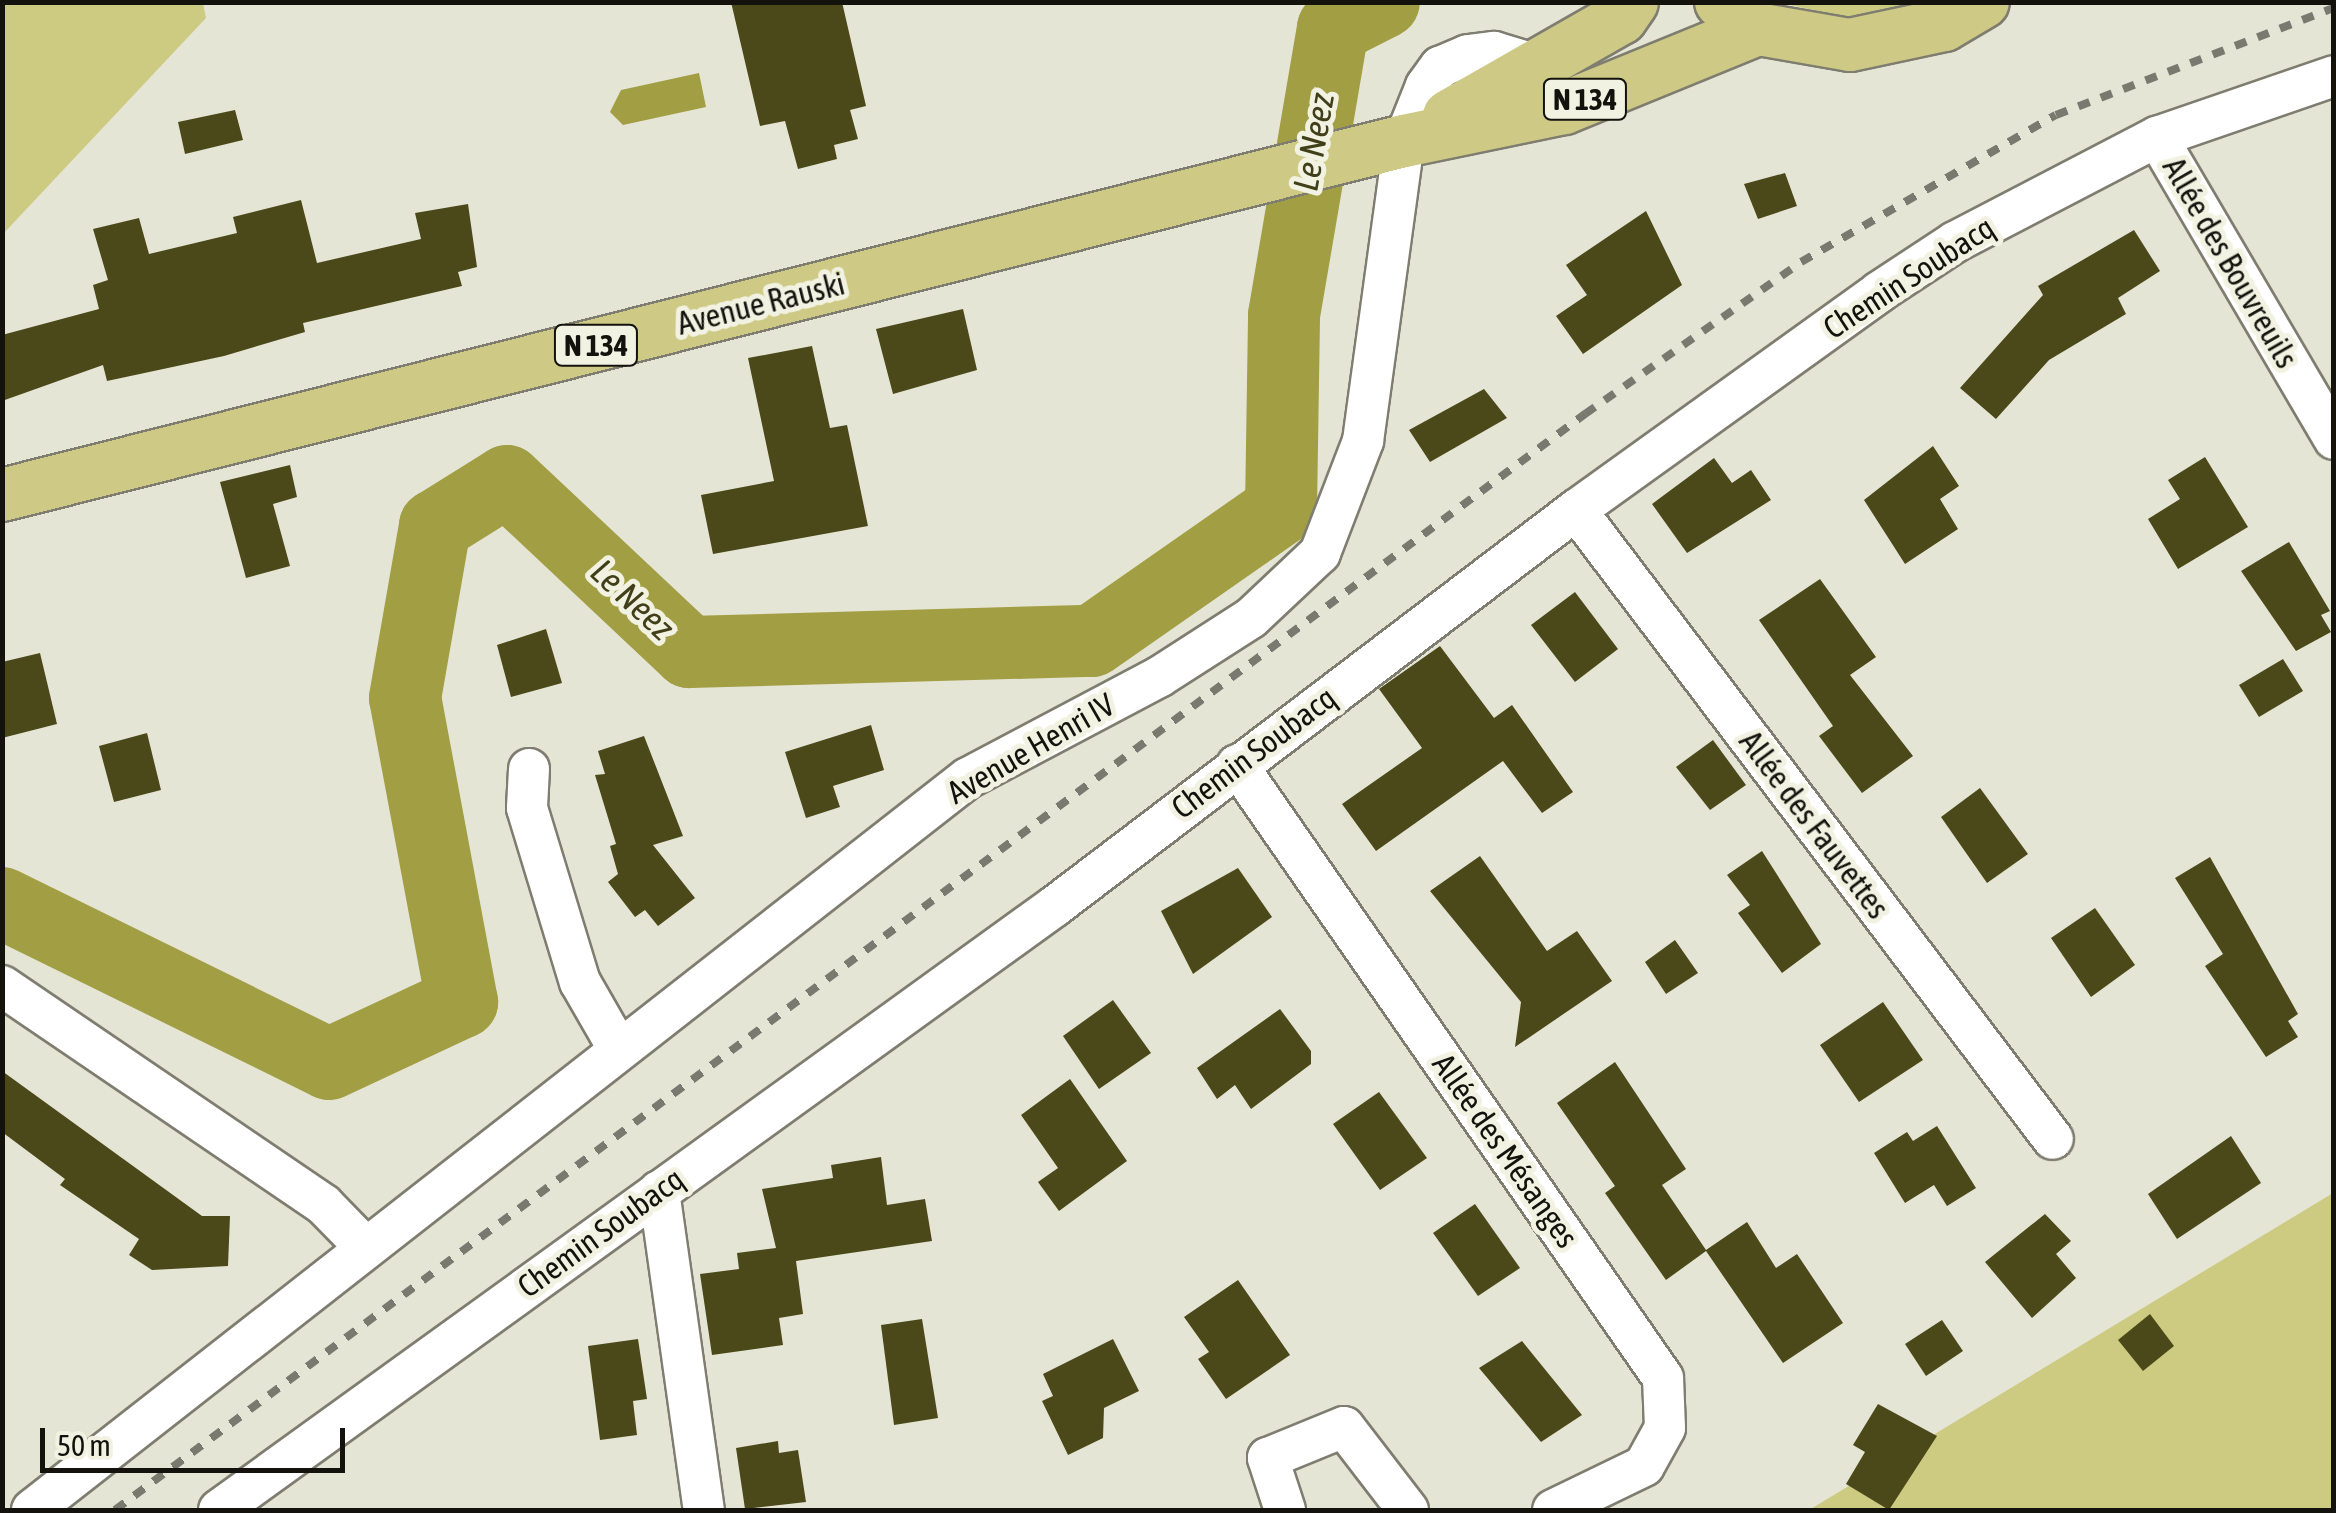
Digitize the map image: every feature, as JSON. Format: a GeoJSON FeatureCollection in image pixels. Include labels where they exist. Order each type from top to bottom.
{"type":"FeatureCollection","features":[{"type":"Feature","properties":{"kind":"main road","name":"Avenue Rauski"},"geometry":{"type":"LineString","coordinates":[[1381,147],[1540,66],[1621,18],[1632,2]]}},
{"type":"Feature","properties":{"kind":"main road"},"geometry":{"type":"LineString","coordinates":[[1735,13],[1802,42],[1893,40],[1983,2]]}},
{"type":"Feature","properties":{"kind":"main road","name":"Avenue Rauski"},"geometry":{"type":"LineString","coordinates":[[2,495],[1381,147],[1564,108],[1735,13]]}},
{"type":"Feature","properties":{"kind":"street","name":"Chemin Soubacq"},"geometry":{"type":"LineString","coordinates":[[219,1510],[1237,766],[1576,510],[1956,242],[2156,138],[2334,76]]}},
{"type":"Feature","properties":{"kind":"street","name":"Allée des Bouvreuils"},"geometry":{"type":"LineString","coordinates":[[2156,138],[2334,440]]}},
{"type":"Feature","properties":{"kind":"street","name":"Avenue Henri IV"},"geometry":{"type":"LineString","coordinates":[[32,1510],[363,1245],[968,778],[1159,678],[1251,618],[1320,553],[1363,442],[1381,147]]}},
{"type":"Feature","properties":{"kind":"street","name":"Allée des Fauvettes"},"geometry":{"type":"LineString","coordinates":[[1576,510],[2053,1140]]}},
{"type":"Feature","properties":{"kind":"street","name":"Allée des Mésanges"},"geometry":{"type":"LineString","coordinates":[[1237,766],[1663,1378],[1665,1428],[1644,1466],[1554,1510]]}},
{"type":"Feature","properties":{"kind":"street"},"geometry":{"type":"LineString","coordinates":[[530,769],[527,808],[580,982],[618,1048]]}},
{"type":"Feature","properties":{"kind":"street"},"geometry":{"type":"LineString","coordinates":[[2,986],[324,1204],[363,1245]]}},
{"type":"Feature","properties":{"kind":"street"},"geometry":{"type":"LineString","coordinates":[[659,1191],[704,1510]]}},
{"type":"Feature","properties":{"kind":"street"},"geometry":{"type":"LineString","coordinates":[[1285,1510],[1268,1458],[1344,1427],[1408,1510]]}},
{"type":"Feature","properties":{"kind":"shaded area"},"geometry":{"type":"Polygon","coordinates":[[[3,2],[203,3],[206,18],[3,234],[3,2]]]}},
{"type":"Feature","properties":{"kind":"shaded area"},"geometry":{"type":"Polygon","coordinates":[[[1782,3],[1928,3],[1856,20],[1782,3]]]}},
{"type":"Feature","properties":{"kind":"shaded area"},"geometry":{"type":"Polygon","coordinates":[[[699,73],[706,107],[623,125],[610,112],[621,90],[699,73]]]}},
{"type":"Feature","properties":{"kind":"shaded area"},"geometry":{"type":"Polygon","coordinates":[[[2333,1193],[2333,1510],[1809,1510],[2333,1193]]]}},
{"type":"Feature","properties":{"kind":"building"},"geometry":{"type":"Polygon","coordinates":[[[731,2],[842,2],[866,106],[850,110],[858,139],[834,145],[837,159],[798,169],[785,121],[760,126],[731,2]]]}},
{"type":"Feature","properties":{"kind":"building"},"geometry":{"type":"Polygon","coordinates":[[[235,110],[243,140],[185,154],[178,122],[235,110]]]}},
{"type":"Feature","properties":{"kind":"building"},"geometry":{"type":"Polygon","coordinates":[[[1785,173],[1797,206],[1758,219],[1744,184],[1785,173]]]}},
{"type":"Feature","properties":{"kind":"building"},"geometry":{"type":"Polygon","coordinates":[[[301,200],[317,263],[421,239],[415,213],[468,204],[477,267],[458,272],[462,286],[303,323],[305,332],[224,356],[107,381],[103,365],[2,401],[2,335],[99,309],[93,285],[108,280],[93,229],[139,218],[149,254],[237,233],[233,217],[301,200]]]}},
{"type":"Feature","properties":{"kind":"building"},"geometry":{"type":"Polygon","coordinates":[[[1646,211],[1682,285],[1583,354],[1556,316],[1587,295],[1566,265],[1646,211]]]}},
{"type":"Feature","properties":{"kind":"building"},"geometry":{"type":"Polygon","coordinates":[[[2134,230],[2160,271],[2118,298],[2126,314],[2049,360],[1996,419],[1960,388],[2043,295],[2038,286],[2134,230]]]}},
{"type":"Feature","properties":{"kind":"building"},"geometry":{"type":"Polygon","coordinates":[[[963,309],[977,370],[893,394],[876,329],[963,309]]]}},
{"type":"Feature","properties":{"kind":"building"},"geometry":{"type":"Polygon","coordinates":[[[812,346],[830,428],[847,425],[868,526],[713,554],[701,495],[774,481],[748,358],[812,346]]]}},
{"type":"Feature","properties":{"kind":"building"},"geometry":{"type":"Polygon","coordinates":[[[1484,389],[1507,418],[1430,462],[1409,430],[1484,389]]]}},
{"type":"Feature","properties":{"kind":"building"},"geometry":{"type":"Polygon","coordinates":[[[1933,446],[1959,486],[1940,499],[1958,529],[1905,564],[1864,500],[1933,446]]]}},
{"type":"Feature","properties":{"kind":"building"},"geometry":{"type":"Polygon","coordinates":[[[2205,457],[2248,527],[2178,569],[2148,519],[2180,499],[2168,480],[2205,457]]]}},
{"type":"Feature","properties":{"kind":"building"},"geometry":{"type":"Polygon","coordinates":[[[1714,458],[1732,483],[1751,470],[1771,500],[1687,553],[1652,504],[1714,458]]]}},
{"type":"Feature","properties":{"kind":"building"},"geometry":{"type":"Polygon","coordinates":[[[290,465],[297,497],[273,504],[290,566],[246,578],[220,482],[290,465]]]}},
{"type":"Feature","properties":{"kind":"building"},"geometry":{"type":"Polygon","coordinates":[[[2289,542],[2330,611],[2321,615],[2331,632],[2296,651],[2241,571],[2289,542]]]}},
{"type":"Feature","properties":{"kind":"building"},"geometry":{"type":"Polygon","coordinates":[[[1820,579],[1876,657],[1850,675],[1913,756],[1862,793],[1819,736],[1833,726],[1759,620],[1820,579]]]}},
{"type":"Feature","properties":{"kind":"building"},"geometry":{"type":"Polygon","coordinates":[[[1575,592],[1618,649],[1575,682],[1531,625],[1575,592]]]}},
{"type":"Feature","properties":{"kind":"building"},"geometry":{"type":"Polygon","coordinates":[[[546,629],[562,683],[511,697],[497,645],[546,629]]]}},
{"type":"Feature","properties":{"kind":"building"},"geometry":{"type":"Polygon","coordinates":[[[1440,646],[1494,718],[1512,705],[1573,792],[1542,813],[1503,761],[1376,851],[1342,804],[1422,748],[1379,689],[1440,646]]]}},
{"type":"Feature","properties":{"kind":"building"},"geometry":{"type":"Polygon","coordinates":[[[40,653],[57,724],[2,738],[2,662],[40,653]]]}},
{"type":"Feature","properties":{"kind":"building"},"geometry":{"type":"Polygon","coordinates":[[[2283,659],[2303,691],[2259,717],[2239,685],[2283,659]]]}},
{"type":"Feature","properties":{"kind":"building"},"geometry":{"type":"Polygon","coordinates":[[[871,725],[884,770],[833,786],[840,807],[806,818],[785,752],[871,725]]]}},
{"type":"Feature","properties":{"kind":"building"},"geometry":{"type":"Polygon","coordinates":[[[147,733],[161,790],[114,802],[99,746],[147,733]]]}},
{"type":"Feature","properties":{"kind":"building"},"geometry":{"type":"Polygon","coordinates":[[[644,736],[683,836],[653,845],[695,898],[658,926],[645,910],[635,917],[608,882],[618,874],[610,846],[616,844],[595,775],[605,774],[598,751],[644,736]]]}},
{"type":"Feature","properties":{"kind":"building"},"geometry":{"type":"Polygon","coordinates":[[[1713,740],[1746,785],[1710,810],[1676,767],[1713,740]]]}},
{"type":"Feature","properties":{"kind":"building"},"geometry":{"type":"Polygon","coordinates":[[[1980,788],[2028,854],[1987,883],[1941,817],[1980,788]]]}},
{"type":"Feature","properties":{"kind":"building"},"geometry":{"type":"Polygon","coordinates":[[[1762,851],[1821,944],[1782,973],[1738,913],[1750,905],[1727,875],[1762,851]]]}},
{"type":"Feature","properties":{"kind":"building"},"geometry":{"type":"Polygon","coordinates":[[[1480,856],[1547,951],[1577,931],[1612,981],[1515,1047],[1521,1002],[1430,891],[1480,856]]]}},
{"type":"Feature","properties":{"kind":"building"},"geometry":{"type":"Polygon","coordinates":[[[2210,857],[2298,1014],[2288,1021],[2298,1037],[2266,1057],[2205,966],[2223,954],[2175,878],[2210,857]]]}},
{"type":"Feature","properties":{"kind":"building"},"geometry":{"type":"Polygon","coordinates":[[[1238,868],[1272,917],[1193,974],[1161,911],[1238,868]]]}},
{"type":"Feature","properties":{"kind":"building"},"geometry":{"type":"Polygon","coordinates":[[[2095,908],[2135,965],[2091,997],[2051,938],[2095,908]]]}},
{"type":"Feature","properties":{"kind":"building"},"geometry":{"type":"Polygon","coordinates":[[[1675,940],[1698,973],[1666,994],[1645,962],[1675,940]]]}},
{"type":"Feature","properties":{"kind":"building"},"geometry":{"type":"Polygon","coordinates":[[[1113,1000],[1151,1053],[1099,1089],[1063,1036],[1113,1000]]]}},
{"type":"Feature","properties":{"kind":"building"},"geometry":{"type":"Polygon","coordinates":[[[1883,1002],[1923,1060],[1859,1102],[1820,1045],[1883,1002]]]}},
{"type":"Feature","properties":{"kind":"building"},"geometry":{"type":"Polygon","coordinates":[[[1280,1009],[1311,1051],[1311,1064],[1251,1109],[1235,1085],[1217,1099],[1197,1068],[1280,1009]]]}},
{"type":"Feature","properties":{"kind":"building"},"geometry":{"type":"Polygon","coordinates":[[[1615,1062],[1686,1169],[1662,1185],[1706,1250],[1747,1222],[1776,1268],[1797,1254],[1843,1323],[1783,1363],[1706,1251],[1666,1280],[1605,1193],[1615,1186],[1557,1103],[1615,1062]]]}},
{"type":"Feature","properties":{"kind":"building"},"geometry":{"type":"Polygon","coordinates":[[[2,1071],[202,1216],[230,1216],[228,1266],[152,1270],[129,1255],[139,1239],[60,1185],[65,1179],[2,1132],[2,1071]]]}},
{"type":"Feature","properties":{"kind":"building"},"geometry":{"type":"Polygon","coordinates":[[[1070,1079],[1127,1161],[1059,1211],[1038,1182],[1058,1168],[1021,1115],[1070,1079]]]}},
{"type":"Feature","properties":{"kind":"building"},"geometry":{"type":"Polygon","coordinates":[[[1379,1092],[1427,1158],[1380,1190],[1333,1124],[1379,1092]]]}},
{"type":"Feature","properties":{"kind":"building"},"geometry":{"type":"Polygon","coordinates":[[[1937,1126],[1976,1188],[1947,1206],[1934,1185],[1905,1203],[1874,1153],[1907,1132],[1913,1141],[1937,1126]]]}},
{"type":"Feature","properties":{"kind":"building"},"geometry":{"type":"Polygon","coordinates":[[[2231,1136],[2261,1183],[2177,1239],[2148,1194],[2231,1136]]]}},
{"type":"Feature","properties":{"kind":"building"},"geometry":{"type":"Polygon","coordinates":[[[881,1157],[887,1205],[925,1199],[932,1241],[796,1261],[803,1314],[779,1318],[783,1345],[712,1355],[700,1274],[739,1269],[737,1253],[776,1248],[762,1189],[833,1178],[831,1165],[881,1157]]]}},
{"type":"Feature","properties":{"kind":"building"},"geometry":{"type":"Polygon","coordinates":[[[1475,1204],[1520,1268],[1478,1296],[1433,1233],[1475,1204]]]}},
{"type":"Feature","properties":{"kind":"building"},"geometry":{"type":"Polygon","coordinates":[[[2045,1214],[2071,1241],[2056,1254],[2076,1278],[2032,1318],[1985,1262],[2045,1214]]]}},
{"type":"Feature","properties":{"kind":"building"},"geometry":{"type":"Polygon","coordinates":[[[1238,1280],[1290,1355],[1226,1399],[1198,1359],[1209,1352],[1184,1317],[1238,1280]]]}},
{"type":"Feature","properties":{"kind":"building"},"geometry":{"type":"Polygon","coordinates":[[[2150,1314],[2174,1346],[2143,1371],[2118,1340],[2150,1314]]]}},
{"type":"Feature","properties":{"kind":"building"},"geometry":{"type":"Polygon","coordinates":[[[922,1319],[938,1418],[894,1425],[881,1325],[922,1319]]]}},
{"type":"Feature","properties":{"kind":"building"},"geometry":{"type":"Polygon","coordinates":[[[1942,1320],[1963,1351],[1926,1376],[1905,1344],[1942,1320]]]}},
{"type":"Feature","properties":{"kind":"building"},"geometry":{"type":"Polygon","coordinates":[[[638,1339],[647,1399],[633,1401],[637,1435],[600,1440],[588,1346],[638,1339]]]}},
{"type":"Feature","properties":{"kind":"building"},"geometry":{"type":"Polygon","coordinates":[[[1113,1339],[1139,1391],[1104,1408],[1103,1438],[1068,1455],[1042,1401],[1053,1396],[1043,1374],[1113,1339]]]}},
{"type":"Feature","properties":{"kind":"building"},"geometry":{"type":"Polygon","coordinates":[[[1522,1341],[1582,1415],[1541,1442],[1479,1368],[1522,1341]]]}},
{"type":"Feature","properties":{"kind":"building"},"geometry":{"type":"Polygon","coordinates":[[[1878,1404],[1937,1436],[1889,1510],[1846,1484],[1865,1452],[1853,1445],[1878,1404]]]}},
{"type":"Feature","properties":{"kind":"building"},"geometry":{"type":"Polygon","coordinates":[[[778,1441],[779,1453],[798,1450],[806,1502],[745,1509],[736,1448],[778,1441]]]}},
{"type":"Feature","properties":{"kind":"waterway","name":"Le Neez"},"geometry":{"type":"LineString","coordinates":[[2,903],[329,1064],[462,1002],[405,698],[435,526],[507,481],[689,652],[1092,641],[1281,509],[1284,315],[1333,28],[1384,2]]}},
{"type":"Feature","properties":{"kind":"railway"},"geometry":{"type":"LineString","coordinates":[[115,1510],[1585,414],[1801,262],[2056,115],[2334,8]]}}]}
